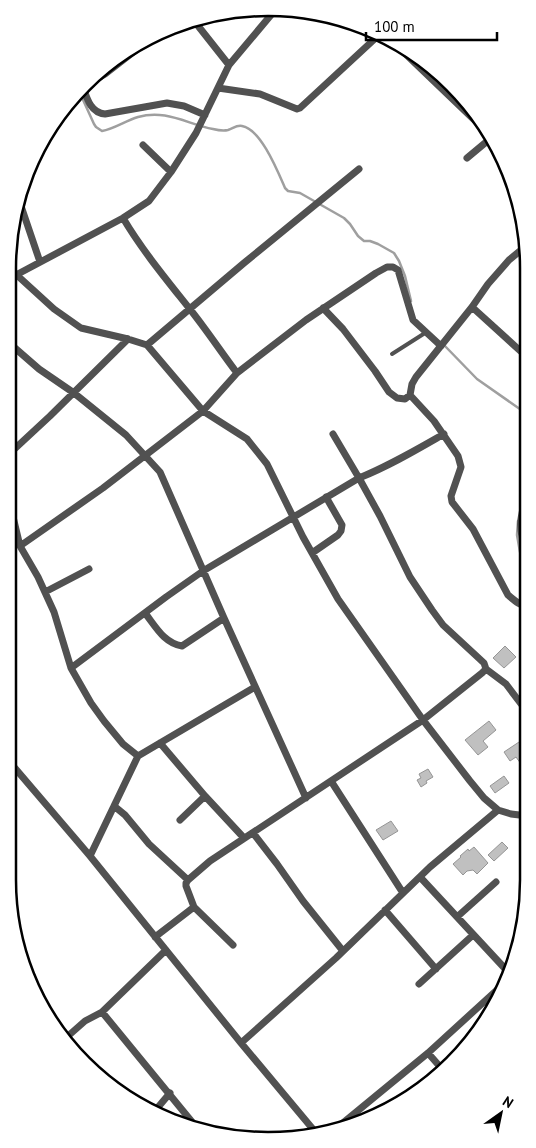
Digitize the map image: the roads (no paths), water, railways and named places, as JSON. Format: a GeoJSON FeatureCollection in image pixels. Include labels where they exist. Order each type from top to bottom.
{"type":"FeatureCollection","features":[{"type":"Feature","properties":{"kind":"street"},"geometry":{"type":"LineString","coordinates":[[270,16],[229,65],[202,121],[171,172],[149,201],[123,218],[16,276],[54,309],[81,328],[147,345],[203,410],[247,439],[267,464],[293,517],[338,599],[423,720],[484,798],[498,810],[520,815]]}},
{"type":"Feature","properties":{"kind":"street"},"geometry":{"type":"LineString","coordinates":[[198,26],[229,65]]}},
{"type":"Feature","properties":{"kind":"street"},"geometry":{"type":"LineString","coordinates":[[218,88],[260,94],[297,109],[374,40]]}},
{"type":"Feature","properties":{"kind":"street"},"geometry":{"type":"LineString","coordinates":[[416,65],[469,116]]}},
{"type":"Feature","properties":{"kind":"street"},"geometry":{"type":"LineString","coordinates":[[86,95],[92,107],[99,114],[167,103],[184,106],[202,121]]}},
{"type":"Feature","properties":{"kind":"street"},"geometry":{"type":"LineString","coordinates":[[467,158],[485,141]]}},
{"type":"Feature","properties":{"kind":"street"},"geometry":{"type":"LineString","coordinates":[[143,145],[171,172]]}},
{"type":"Feature","properties":{"kind":"street"},"geometry":{"type":"LineString","coordinates":[[147,345],[359,169]]}},
{"type":"Feature","properties":{"kind":"street"},"geometry":{"type":"LineString","coordinates":[[23,211],[40,262]]}},
{"type":"Feature","properties":{"kind":"street"},"geometry":{"type":"LineString","coordinates":[[123,218],[148,255],[237,373]]}},
{"type":"Feature","properties":{"kind":"street"},"geometry":{"type":"LineString","coordinates":[[323,308],[344,329],[389,392],[397,398],[405,400],[410,395],[412,384],[416,377],[488,284],[519,252]]}},
{"type":"Feature","properties":{"kind":"street"},"geometry":{"type":"LineString","coordinates":[[20,546],[103,488],[203,410],[237,373],[262,353],[323,308],[387,267],[393,267],[398,271],[413,320],[440,348]]}},
{"type":"Feature","properties":{"kind":"street"},"geometry":{"type":"LineString","coordinates":[[472,307],[520,350]]}},
{"type":"Feature","properties":{"kind":"street"},"geometry":{"type":"LineString","coordinates":[[16,447],[128,339]]}},
{"type":"Feature","properties":{"kind":"street"},"geometry":{"type":"LineString","coordinates":[[16,349],[39,369],[74,393],[126,435],[160,472],[306,798]]}},
{"type":"Feature","properties":{"kind":"street"},"geometry":{"type":"LineString","coordinates":[[410,395],[444,434],[458,456],[460,470],[451,496],[452,502],[473,529],[508,595],[520,604]]}},
{"type":"Feature","properties":{"kind":"street"},"geometry":{"type":"LineString","coordinates":[[333,434],[380,516],[410,577],[432,610],[443,625],[484,663],[486,669],[506,684],[520,702]]}},
{"type":"Feature","properties":{"kind":"street"},"geometry":{"type":"LineString","coordinates":[[71,668],[203,571],[359,478],[394,462],[444,434]]}},
{"type":"Feature","properties":{"kind":"street"},"geometry":{"type":"LineString","coordinates":[[312,553],[341,531],[342,525],[326,497]]}},
{"type":"Feature","properties":{"kind":"street"},"geometry":{"type":"LineString","coordinates":[[16,529],[20,546],[38,577],[54,612],[71,668],[91,703],[104,721],[123,744],[138,756]]}},
{"type":"Feature","properties":{"kind":"street"},"geometry":{"type":"LineString","coordinates":[[45,592],[89,569]]}},
{"type":"Feature","properties":{"kind":"street"},"geometry":{"type":"LineString","coordinates":[[145,613],[169,642],[182,646],[224,618]]}},
{"type":"Feature","properties":{"kind":"street"},"geometry":{"type":"LineString","coordinates":[[233,945],[194,907],[186,886],[188,880],[244,838],[423,720],[486,669]]}},
{"type":"Feature","properties":{"kind":"street"},"geometry":{"type":"LineString","coordinates":[[90,856],[138,756],[256,687]]}},
{"type":"Feature","properties":{"kind":"street"},"geometry":{"type":"LineString","coordinates":[[160,743],[244,838]]}},
{"type":"Feature","properties":{"kind":"street"},"geometry":{"type":"LineString","coordinates":[[16,769],[90,856],[312,1128]]}},
{"type":"Feature","properties":{"kind":"street"},"geometry":{"type":"LineString","coordinates":[[331,781],[403,893]]}},
{"type":"Feature","properties":{"kind":"street"},"geometry":{"type":"LineString","coordinates":[[180,820],[205,796]]}},
{"type":"Feature","properties":{"kind":"street"},"geometry":{"type":"LineString","coordinates":[[114,806],[125,815],[148,844],[188,880]]}},
{"type":"Feature","properties":{"kind":"street"},"geometry":{"type":"LineString","coordinates":[[241,1043],[343,950],[420,876],[498,810]]}},
{"type":"Feature","properties":{"kind":"street"},"geometry":{"type":"LineString","coordinates":[[253,833],[343,950]]}},
{"type":"Feature","properties":{"kind":"street"},"geometry":{"type":"LineString","coordinates":[[420,876],[504,968]]}},
{"type":"Feature","properties":{"kind":"street"},"geometry":{"type":"LineString","coordinates":[[457,917],[496,882]]}},
{"type":"Feature","properties":{"kind":"street"},"geometry":{"type":"LineString","coordinates":[[155,937],[194,907]]}},
{"type":"Feature","properties":{"kind":"street"},"geometry":{"type":"LineString","coordinates":[[385,910],[436,969]]}},
{"type":"Feature","properties":{"kind":"street"},"geometry":{"type":"LineString","coordinates":[[420,984],[473,935]]}},
{"type":"Feature","properties":{"kind":"street"},"geometry":{"type":"LineString","coordinates":[[69,1035],[85,1021],[102,1012],[166,950]]}},
{"type":"Feature","properties":{"kind":"street"},"geometry":{"type":"LineString","coordinates":[[349,1118],[428,1053],[492,994]]}},
{"type":"Feature","properties":{"kind":"street"},"geometry":{"type":"LineString","coordinates":[[102,1012],[190,1119]]}},
{"type":"Feature","properties":{"kind":"street"},"geometry":{"type":"LineString","coordinates":[[428,1053],[439,1065]]}},
{"type":"Feature","properties":{"kind":"street"},"geometry":{"type":"LineString","coordinates":[[158,1107],[170,1093]]}},
{"type":"Feature","properties":{"kind":"lane"},"geometry":{"type":"LineString","coordinates":[[392,354],[425,333]]}},
{"type":"Feature","properties":{"kind":"waterway"},"geometry":{"type":"LineString","coordinates":[[82,98],[94,124],[102,131],[148,115],[167,116],[216,130],[226,130],[237,126],[249,129],[256,135],[268,152],[288,191],[300,193],[344,218],[364,241],[378,244],[394,253],[405,276],[411,301]]}},
{"type":"Feature","properties":{"kind":"waterway"},"geometry":{"type":"LineString","coordinates":[[443,344],[477,379],[520,409]]}},
{"type":"Feature","properties":{"kind":"waterway"},"geometry":{"type":"LineString","coordinates":[[518,521],[517,535],[520,552]]}}]}
